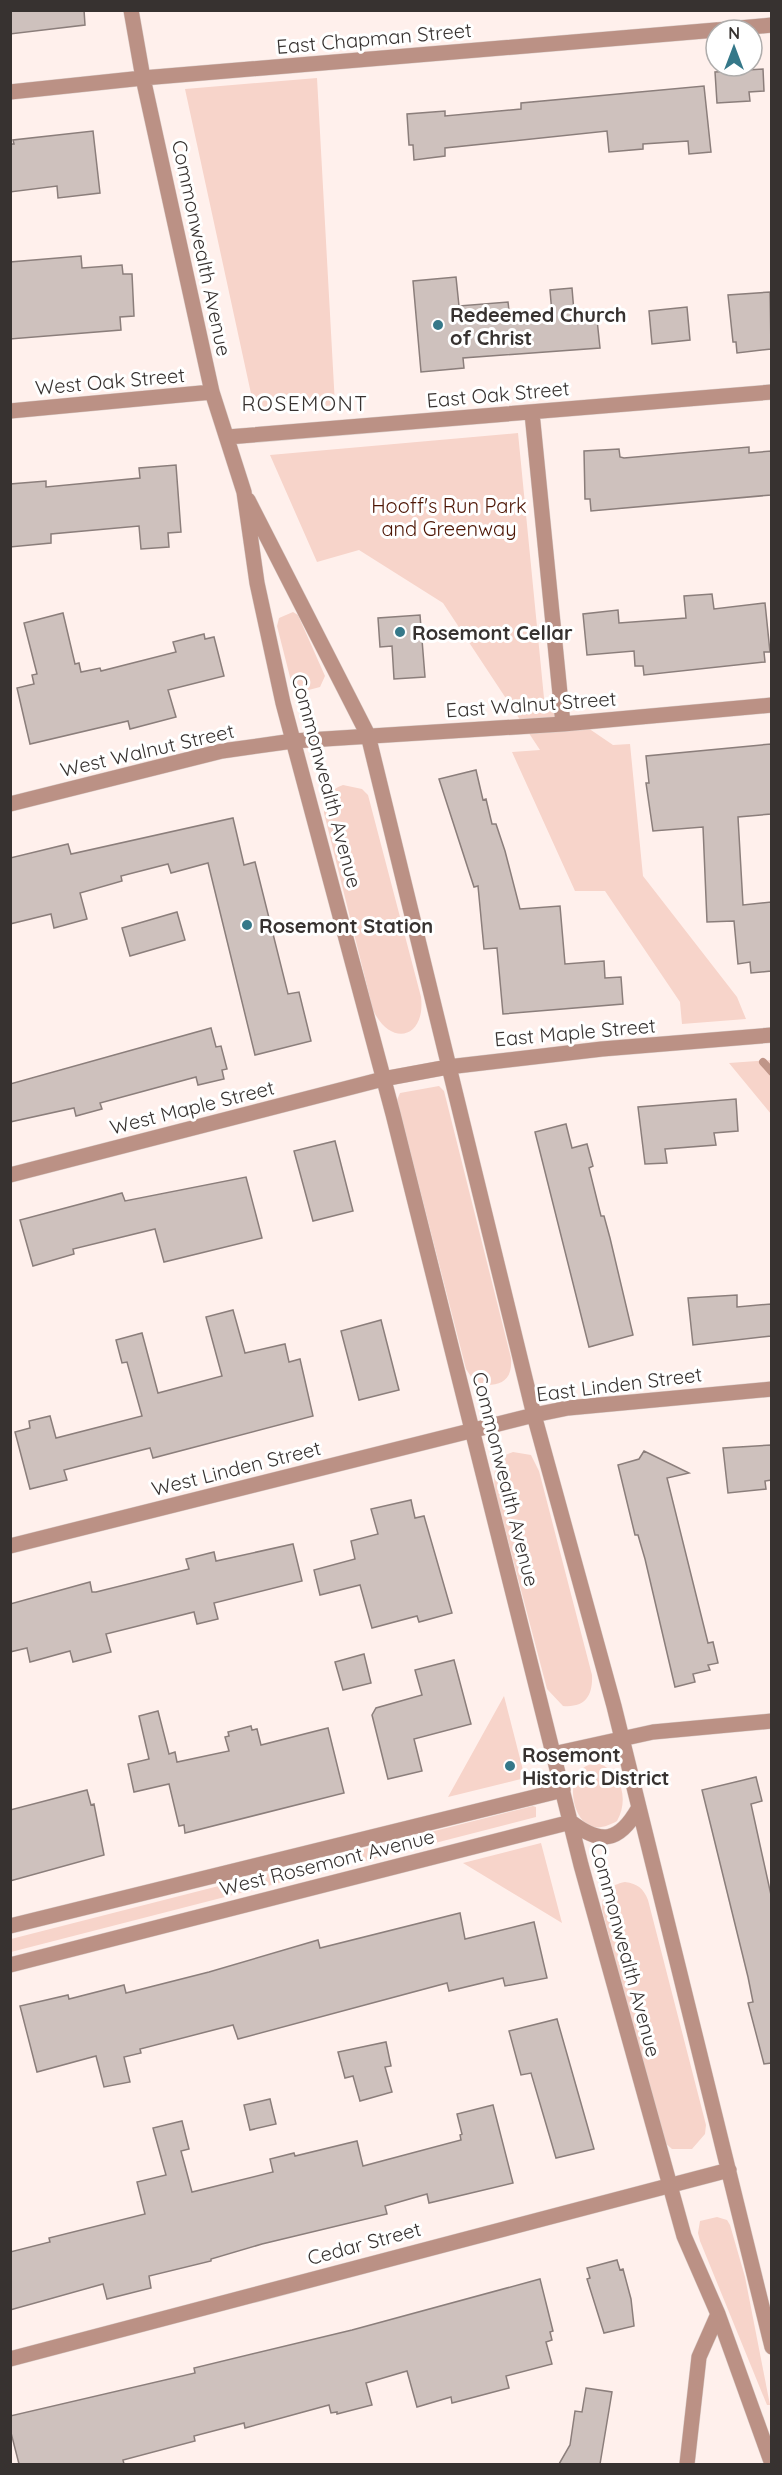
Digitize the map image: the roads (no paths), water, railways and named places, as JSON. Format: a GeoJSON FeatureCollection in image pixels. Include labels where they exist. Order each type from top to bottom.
{"type":"FeatureCollection","features":[{"type":"Feature","properties":{"kind":"street","name":"Commonwealth Avenue"},"geometry":{"type":"LineString","coordinates":[[132,10],[143,78],[212,392],[244,492],[257,583],[293,741],[383,1079],[562,1790],[667,2184],[684,2236],[718,2314],[771,2464]]}},
{"type":"Feature","properties":{"kind":"street","name":"East Chapman Street"},"geometry":{"type":"LineString","coordinates":[[10,92],[143,78],[704,31]]}},
{"type":"Feature","properties":{"kind":"street","name":"West Oak Street"},"geometry":{"type":"LineString","coordinates":[[10,411],[212,392]]}},
{"type":"Feature","properties":{"kind":"street","name":"East Oak Street"},"geometry":{"type":"LineString","coordinates":[[228,437],[771,392]]}},
{"type":"Feature","properties":{"kind":"street"},"geometry":{"type":"LineString","coordinates":[[532,413],[563,724]]}},
{"type":"Feature","properties":{"kind":"street","name":"Commonwealth Avenue"},"geometry":{"type":"LineString","coordinates":[[244,492],[368,735],[534,1415],[622,1739],[771,2347]]}},
{"type":"Feature","properties":{"kind":"street","name":"East Walnut Street"},"geometry":{"type":"LineString","coordinates":[[293,741],[563,724],[771,705]]}},
{"type":"Feature","properties":{"kind":"street","name":"West Walnut Street"},"geometry":{"type":"LineString","coordinates":[[10,804],[222,751],[293,741]]}},
{"type":"Feature","properties":{"kind":"street","name":"East Maple Street"},"geometry":{"type":"LineString","coordinates":[[383,1079],[448,1066],[771,1035]]}},
{"type":"Feature","properties":{"kind":"street","name":"West Maple Street"},"geometry":{"type":"LineString","coordinates":[[10,1175],[383,1079]]}},
{"type":"Feature","properties":{"kind":"street","name":"East Linden Street"},"geometry":{"type":"LineString","coordinates":[[472,1431],[568,1408],[771,1389]]}},
{"type":"Feature","properties":{"kind":"street","name":"West Linden Street"},"geometry":{"type":"LineString","coordinates":[[10,1546],[472,1431]]}},
{"type":"Feature","properties":{"kind":"street"},"geometry":{"type":"LineString","coordinates":[[554,1754],[653,1732],[771,1720]]}},
{"type":"Feature","properties":{"kind":"street","name":"West Rosemont Avenue"},"geometry":{"type":"LineString","coordinates":[[10,1926],[562,1790]]}},
{"type":"Feature","properties":{"kind":"street"},"geometry":{"type":"LineString","coordinates":[[571,1822],[591,1837],[610,1837],[628,1827],[638,1809]]}},
{"type":"Feature","properties":{"kind":"street","name":"West Rosemont Avenue"},"geometry":{"type":"LineString","coordinates":[[10,1965],[571,1822]]}},
{"type":"Feature","properties":{"kind":"street","name":"Cedar Street"},"geometry":{"type":"LineString","coordinates":[[10,2359],[667,2184],[729,2170]]}},
{"type":"Feature","properties":{"kind":"street"},"geometry":{"type":"LineString","coordinates":[[687,2464],[699,2357],[718,2314]]}},
{"type":"Feature","properties":{"kind":"waterway"},"geometry":{"type":"LineString","coordinates":[[763,1062],[772,1072]]}},
{"type":"Feature","properties":{"kind":"place","name":"Redeemed Church of Christ"},"geometry":{"type":"Point","coordinates":[438,325]}},
{"type":"Feature","properties":{"kind":"place","name":"Rosemont Cellar"},"geometry":{"type":"Point","coordinates":[400,632]}},
{"type":"Feature","properties":{"kind":"place","name":"Rosemont Station"},"geometry":{"type":"Point","coordinates":[247,925]}},
{"type":"Feature","properties":{"kind":"place","name":"Rosemont Historic District"},"geometry":{"type":"Point","coordinates":[510,1766]}},
{"type":"Feature","properties":{"kind":"district","name":"ROSEMONT"},"geometry":{"type":"Point","coordinates":[305,403]}},
{"type":"Feature","properties":{"kind":"park label","name":"Hooff's Run Park and Greenway"},"geometry":{"type":"Point","coordinates":[449,516]}}]}
